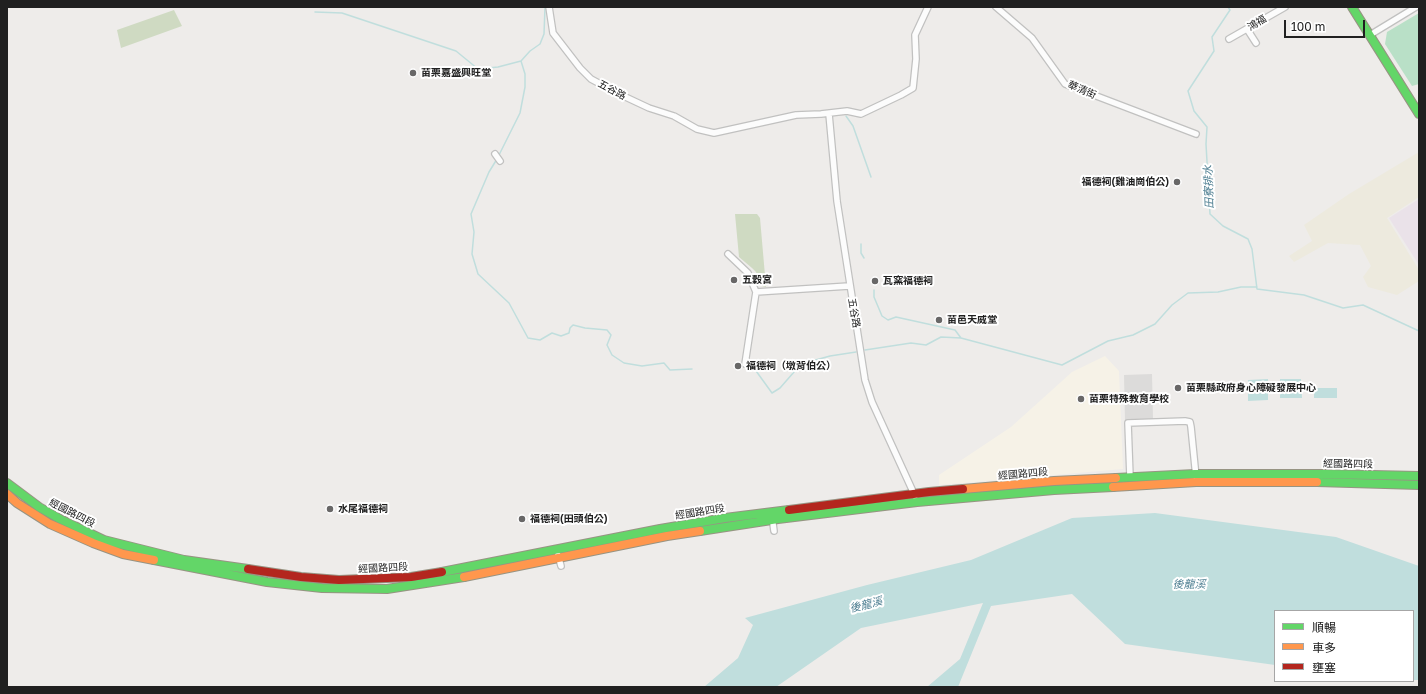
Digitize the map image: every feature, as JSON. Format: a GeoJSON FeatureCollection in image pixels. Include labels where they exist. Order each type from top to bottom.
{"type":"FeatureCollection","features":[{"type":"Feature","properties":{"kind":"main road"},"geometry":{"type":"LineString","coordinates":[[1352,7],[1419,114]]}},
{"type":"Feature","properties":{"kind":"main road","name":"經國路四段"},"geometry":{"type":"LineString","coordinates":[[916,498],[1054,490],[1196,478],[1325,474],[1419,476]]}},
{"type":"Feature","properties":{"kind":"main road","name":"經國路四段"},"geometry":{"type":"LineString","coordinates":[[7,494],[50,524],[93,543],[123,554],[267,582],[322,588],[387,589],[454,579],[559,558],[660,529],[1054,481],[1130,477],[1419,485]]}},
{"type":"Feature","properties":{"kind":"main road","name":"經國路四段"},"geometry":{"type":"LineString","coordinates":[[7,484],[39,507],[104,540],[184,560],[301,577],[339,580],[411,577],[454,570],[559,558]]}},
{"type":"Feature","properties":{"kind":"street","name":"五谷路"},"geometry":{"type":"LineString","coordinates":[[549,7],[553,33],[580,68],[591,79],[649,108],[674,116],[697,129],[714,133],[796,115],[830,114],[847,111],[861,114],[913,88],[916,59],[915,35],[928,7]]}},
{"type":"Feature","properties":{"kind":"street","name":"華清街"},"geometry":{"type":"LineString","coordinates":[[996,7],[1032,38],[1065,84],[1196,134]]}},
{"type":"Feature","properties":{"kind":"street","name":"鴻福"},"geometry":{"type":"LineString","coordinates":[[1229,39],[1247,29],[1276,9],[1285,7]]}},
{"type":"Feature","properties":{"kind":"street"},"geometry":{"type":"LineString","coordinates":[[1370,36],[1416,7]]}},
{"type":"Feature","properties":{"kind":"street"},"geometry":{"type":"LineString","coordinates":[[1247,29],[1256,43]]}},
{"type":"Feature","properties":{"kind":"street","name":"五谷路"},"geometry":{"type":"LineString","coordinates":[[830,114],[837,201],[849,286],[865,380],[872,402],[916,498]]}},
{"type":"Feature","properties":{"kind":"street"},"geometry":{"type":"LineString","coordinates":[[495,154],[500,162]]}},
{"type":"Feature","properties":{"kind":"street"},"geometry":{"type":"LineString","coordinates":[[728,254],[748,273],[756,292],[745,364]]}},
{"type":"Feature","properties":{"kind":"street"},"geometry":{"type":"LineString","coordinates":[[756,292],[849,286]]}},
{"type":"Feature","properties":{"kind":"street"},"geometry":{"type":"LineString","coordinates":[[1130,477],[1128,423],[1185,421],[1190,422],[1196,478]]}},
{"type":"Feature","properties":{"kind":"street"},"geometry":{"type":"LineString","coordinates":[[772,516],[774,531]]}},
{"type":"Feature","properties":{"kind":"shaded area"},"geometry":{"type":"Polygon","coordinates":[[[1419,152],[1419,197],[1387,218],[1419,270],[1419,281],[1397,295],[1368,287],[1363,277],[1371,266],[1360,245],[1328,243],[1294,262],[1289,256],[1312,241],[1304,225],[1349,194],[1419,152]]]}},
{"type":"Feature","properties":{"kind":"shaded area"},"geometry":{"type":"Polygon","coordinates":[[[1419,199],[1419,265],[1389,218],[1419,199]]]}},
{"type":"Feature","properties":{"kind":"shaded area","name":"苗栗特殊教育學校"},"geometry":{"type":"Polygon","coordinates":[[[1105,356],[1119,371],[1123,469],[939,485],[939,475],[1011,427],[1072,372],[1105,356]]]}},
{"type":"Feature","properties":{"kind":"shaded area"},"geometry":{"type":"Polygon","coordinates":[[[1152,374],[1153,419],[1125,421],[1124,375],[1152,374]]]}},
{"type":"Feature","properties":{"kind":"green space"},"geometry":{"type":"Polygon","coordinates":[[[174,10],[182,26],[121,48],[117,30],[174,10]]]}},
{"type":"Feature","properties":{"kind":"green space"},"geometry":{"type":"Polygon","coordinates":[[[1419,13],[1419,84],[1412,86],[1385,44],[1387,32],[1419,13]]]}},
{"type":"Feature","properties":{"kind":"green space"},"geometry":{"type":"Polygon","coordinates":[[[735,214],[757,214],[760,218],[766,287],[762,286],[756,272],[739,257],[735,214]]]}},
{"type":"Feature","properties":{"kind":"water"},"geometry":{"type":"Polygon","coordinates":[[[1268,379],[1268,400],[1248,401],[1248,380],[1268,379]]]}},
{"type":"Feature","properties":{"kind":"water"},"geometry":{"type":"Polygon","coordinates":[[[1280,379],[1301,379],[1302,398],[1280,398],[1280,379]]]}},
{"type":"Feature","properties":{"kind":"water"},"geometry":{"type":"Polygon","coordinates":[[[1314,388],[1337,388],[1337,398],[1314,398],[1314,388]]]}},
{"type":"Feature","properties":{"kind":"water","name":"後龍溪"},"geometry":{"type":"Polygon","coordinates":[[[1155,513],[1336,537],[1419,566],[1419,680],[1414,680],[1414,610],[1274,610],[1274,665],[1125,644],[1072,594],[991,606],[958,687],[927,687],[960,659],[983,603],[861,628],[776,687],[704,687],[738,658],[753,625],[745,618],[867,585],[971,560],[1072,518],[1155,513]]]}},
{"type":"Feature","properties":{"kind":"waterway"},"geometry":{"type":"LineString","coordinates":[[499,155],[520,113],[525,87],[525,74],[521,61],[530,51],[540,44],[544,34],[545,7]]}},
{"type":"Feature","properties":{"kind":"waterway","name":"田寮排水"},"geometry":{"type":"LineString","coordinates":[[1228,7],[1230,10],[1212,37],[1214,51],[1188,91],[1194,111],[1207,127],[1206,144],[1210,214],[1223,226],[1248,239],[1252,249],[1257,289],[1304,295],[1343,308],[1363,305],[1419,331]]}},
{"type":"Feature","properties":{"kind":"waterway"},"geometry":{"type":"LineString","coordinates":[[315,12],[342,13],[456,51],[478,69],[498,67],[521,61]]}},
{"type":"Feature","properties":{"kind":"waterway"},"geometry":{"type":"LineString","coordinates":[[846,116],[853,126],[871,177]]}},
{"type":"Feature","properties":{"kind":"waterway"},"geometry":{"type":"LineString","coordinates":[[497,159],[489,172],[471,214],[474,232],[472,254],[478,274],[509,303],[528,338],[540,340],[552,333],[561,336],[569,333],[570,328],[573,325],[585,328],[607,330],[611,335],[607,345],[612,355],[624,363],[642,366],[664,363],[670,370],[692,369]]}},
{"type":"Feature","properties":{"kind":"waterway"},"geometry":{"type":"LineString","coordinates":[[861,244],[861,253],[864,258]]}},
{"type":"Feature","properties":{"kind":"waterway"},"geometry":{"type":"LineString","coordinates":[[865,350],[911,343],[926,345],[941,337],[961,338],[1062,365],[1108,341],[1133,335],[1155,324],[1172,305],[1188,293],[1218,292],[1241,287],[1257,287]]}},
{"type":"Feature","properties":{"kind":"waterway"},"geometry":{"type":"LineString","coordinates":[[874,290],[874,297],[882,316],[888,320],[896,317],[955,330],[961,338]]}},
{"type":"Feature","properties":{"kind":"waterway"},"geometry":{"type":"LineString","coordinates":[[751,364],[772,393],[780,388],[801,364],[830,356],[856,352]]}},
{"type":"Feature","properties":{"kind":"traffic: fast"},"geometry":{"type":"LineString","coordinates":[[1352,7],[1419,114]]}},
{"type":"Feature","properties":{"kind":"traffic: fast"},"geometry":{"type":"LineString","coordinates":[[1116,478],[1195,474],[1419,476]]}},
{"type":"Feature","properties":{"kind":"traffic: fast"},"geometry":{"type":"LineString","coordinates":[[1317,482],[1419,485]]}},
{"type":"Feature","properties":{"kind":"traffic: fast"},"geometry":{"type":"LineString","coordinates":[[7,483],[39,507],[104,540],[184,560],[248,569]]}},
{"type":"Feature","properties":{"kind":"traffic: fast"},"geometry":{"type":"LineString","coordinates":[[700,531],[778,519],[917,502],[1054,490],[1113,487]]}},
{"type":"Feature","properties":{"kind":"traffic: fast"},"geometry":{"type":"LineString","coordinates":[[442,572],[660,529],[725,518],[789,510]]}},
{"type":"Feature","properties":{"kind":"traffic: fast"},"geometry":{"type":"LineString","coordinates":[[154,560],[267,582],[322,588],[387,589],[464,577]]}},
{"type":"Feature","properties":{"kind":"traffic: slow"},"geometry":{"type":"LineString","coordinates":[[963,489],[1054,481],[1116,478]]}},
{"type":"Feature","properties":{"kind":"traffic: slow"},"geometry":{"type":"LineString","coordinates":[[1113,487],[1196,482],[1317,482]]}},
{"type":"Feature","properties":{"kind":"traffic: slow"},"geometry":{"type":"LineString","coordinates":[[7,494],[17,503],[50,524],[93,543],[123,554],[154,560]]}},
{"type":"Feature","properties":{"kind":"traffic: slow"},"geometry":{"type":"LineString","coordinates":[[464,577],[667,536],[700,531]]}},
{"type":"Feature","properties":{"kind":"traffic: jam"},"geometry":{"type":"LineString","coordinates":[[789,510],[963,489]]}},
{"type":"Feature","properties":{"kind":"traffic: jam"},"geometry":{"type":"LineString","coordinates":[[248,569],[301,577],[339,580],[411,577],[442,572]]}},
{"type":"Feature","properties":{"kind":"place","name":"苗栗嘉盛興旺堂"},"geometry":{"type":"Point","coordinates":[413,73]}},
{"type":"Feature","properties":{"kind":"place","name":"福德祠(雞油崗伯公)"},"geometry":{"type":"Point","coordinates":[1177,182]}},
{"type":"Feature","properties":{"kind":"place","name":"五穀宮"},"geometry":{"type":"Point","coordinates":[734,280]}},
{"type":"Feature","properties":{"kind":"place","name":"瓦窯福德祠"},"geometry":{"type":"Point","coordinates":[875,281]}},
{"type":"Feature","properties":{"kind":"place","name":"苗邑天威堂"},"geometry":{"type":"Point","coordinates":[939,320]}},
{"type":"Feature","properties":{"kind":"place","name":"福德祠（墩背伯公）"},"geometry":{"type":"Point","coordinates":[738,366]}},
{"type":"Feature","properties":{"kind":"place","name":"苗栗縣政府身心障礙發展中心"},"geometry":{"type":"Point","coordinates":[1178,388]}},
{"type":"Feature","properties":{"kind":"place","name":"苗栗特殊教育學校"},"geometry":{"type":"Point","coordinates":[1081,399]}},
{"type":"Feature","properties":{"kind":"place","name":"水尾福德祠"},"geometry":{"type":"Point","coordinates":[330,509]}},
{"type":"Feature","properties":{"kind":"place","name":"福德祠(田頭伯公)"},"geometry":{"type":"Point","coordinates":[522,519]}}]}
